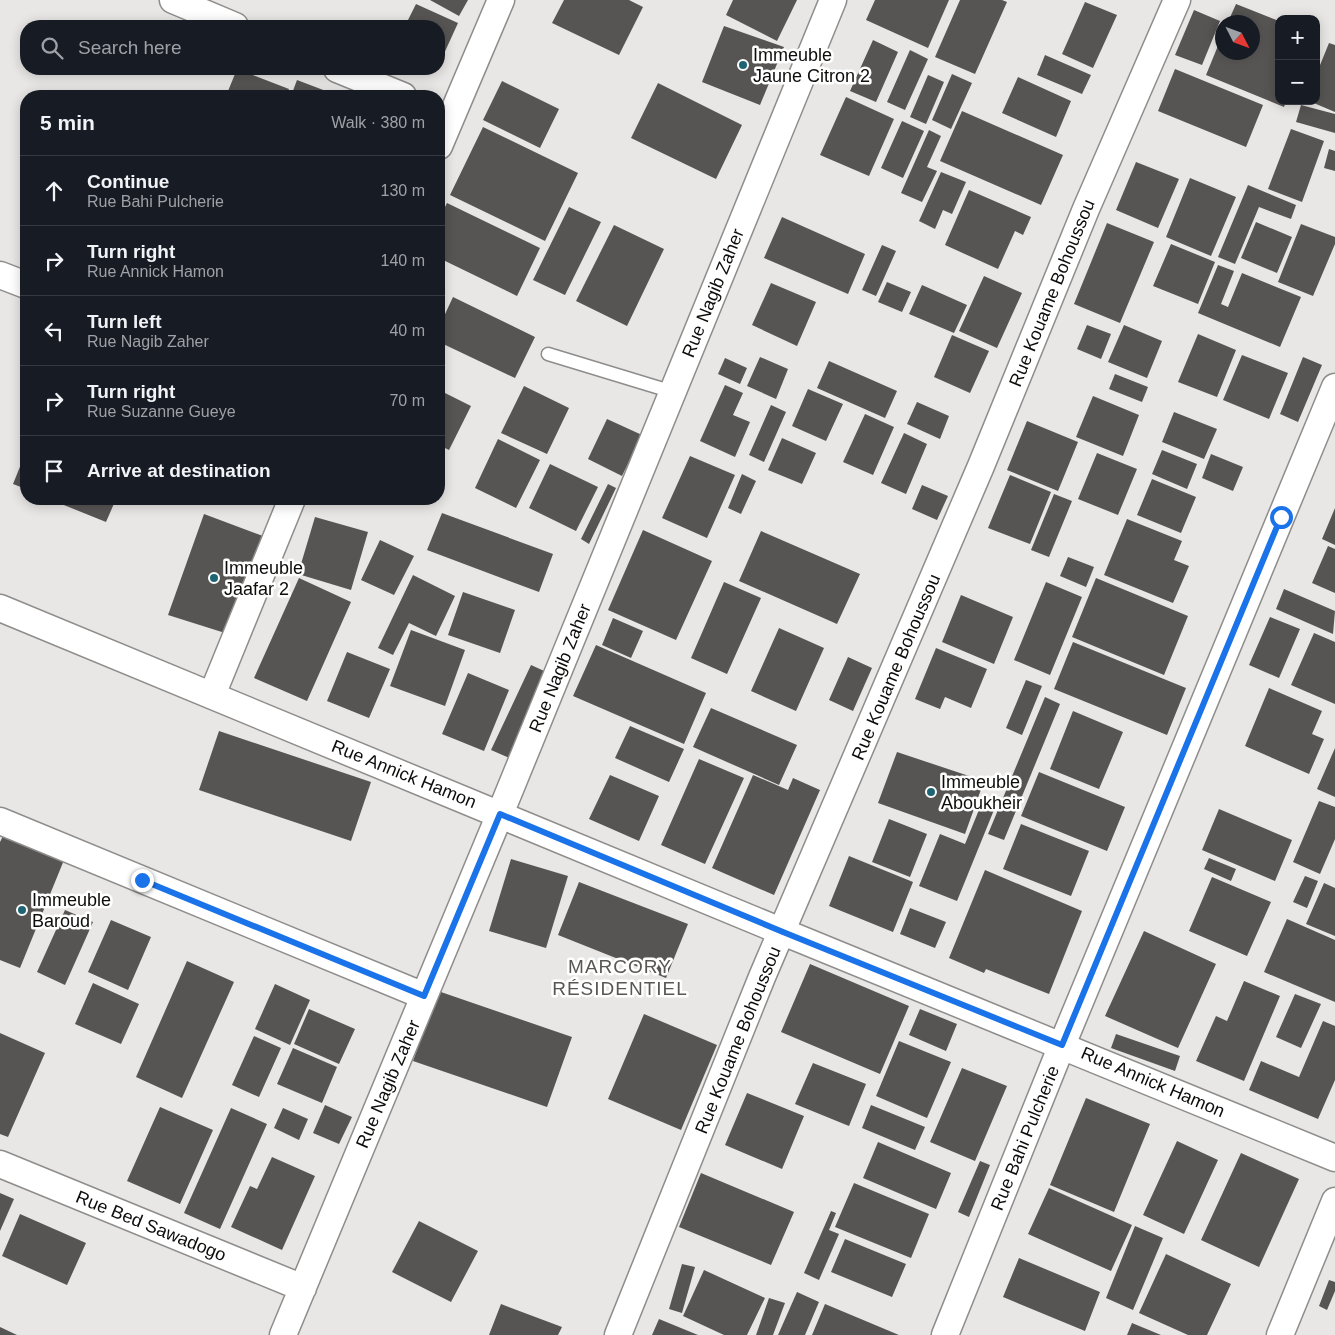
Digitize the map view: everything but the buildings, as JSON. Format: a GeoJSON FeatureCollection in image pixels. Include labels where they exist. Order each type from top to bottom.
{"type":"FeatureCollection","features":[{"type":"Feature","properties":{"kind":"street"},"geometry":{"type":"LineString","coordinates":[[172,0],[221,20]]}},
{"type":"Feature","properties":{"kind":"street"},"geometry":{"type":"LineString","coordinates":[[445,114],[501,0]]}},
{"type":"Feature","properties":{"kind":"street","name":"Rue Nagib Zaher"},"geometry":{"type":"LineString","coordinates":[[283,1335],[500,814],[833,0]]}},
{"type":"Feature","properties":{"kind":"street","name":"Rue Kouame Bohoussou"},"geometry":{"type":"LineString","coordinates":[[618,1335],[762,977],[978,476],[1086,209],[1177,0]]}},
{"type":"Feature","properties":{"kind":"street"},"geometry":{"type":"LineString","coordinates":[[352,75],[388,90]]}},
{"type":"Feature","properties":{"kind":"street"},"geometry":{"type":"LineString","coordinates":[[0,275],[20,283]]}},
{"type":"Feature","properties":{"kind":"street","name":"Rue Bahi Pulcherie"},"geometry":{"type":"LineString","coordinates":[[945,1335],[1062,1045],[1335,387]]}},
{"type":"Feature","properties":{"kind":"street"},"geometry":{"type":"LineString","coordinates":[[212,696],[290,505]]}},
{"type":"Feature","properties":{"kind":"street","name":"Rue Annick Hamon"},"geometry":{"type":"LineString","coordinates":[[0,608],[1335,1158]]}},
{"type":"Feature","properties":{"kind":"street"},"geometry":{"type":"LineString","coordinates":[[0,821],[424,996]]}},
{"type":"Feature","properties":{"kind":"street","name":"Rue Bed Sawadogo"},"geometry":{"type":"LineString","coordinates":[[0,1164],[303,1288]]}},
{"type":"Feature","properties":{"kind":"street"},"geometry":{"type":"LineString","coordinates":[[1280,1335],[1335,1200]]}},
{"type":"Feature","properties":{"kind":"lane"},"geometry":{"type":"LineString","coordinates":[[548,354],[672,392]]}},
{"type":"Feature","properties":{"kind":"place","name":"Immeuble Jaune Citron 2"},"geometry":{"type":"Point","coordinates":[743,65]}},
{"type":"Feature","properties":{"kind":"place","name":"Immeuble Jaafar 2"},"geometry":{"type":"Point","coordinates":[214,578]}},
{"type":"Feature","properties":{"kind":"place","name":"Immeuble Aboukheir"},"geometry":{"type":"Point","coordinates":[931,792]}},
{"type":"Feature","properties":{"kind":"place","name":"Immeuble Baroud"},"geometry":{"type":"Point","coordinates":[22,910]}},
{"type":"Feature","properties":{"kind":"district","name":"MARCORY RÉSIDENTIEL"},"geometry":{"type":"Point","coordinates":[620,977]}},
{"type":"Feature","properties":{"kind":"route"},"geometry":{"type":"LineString","coordinates":[[142,880],[424,996],[500,814],[783,932],[1062,1045],[1281,517]]}}]}
